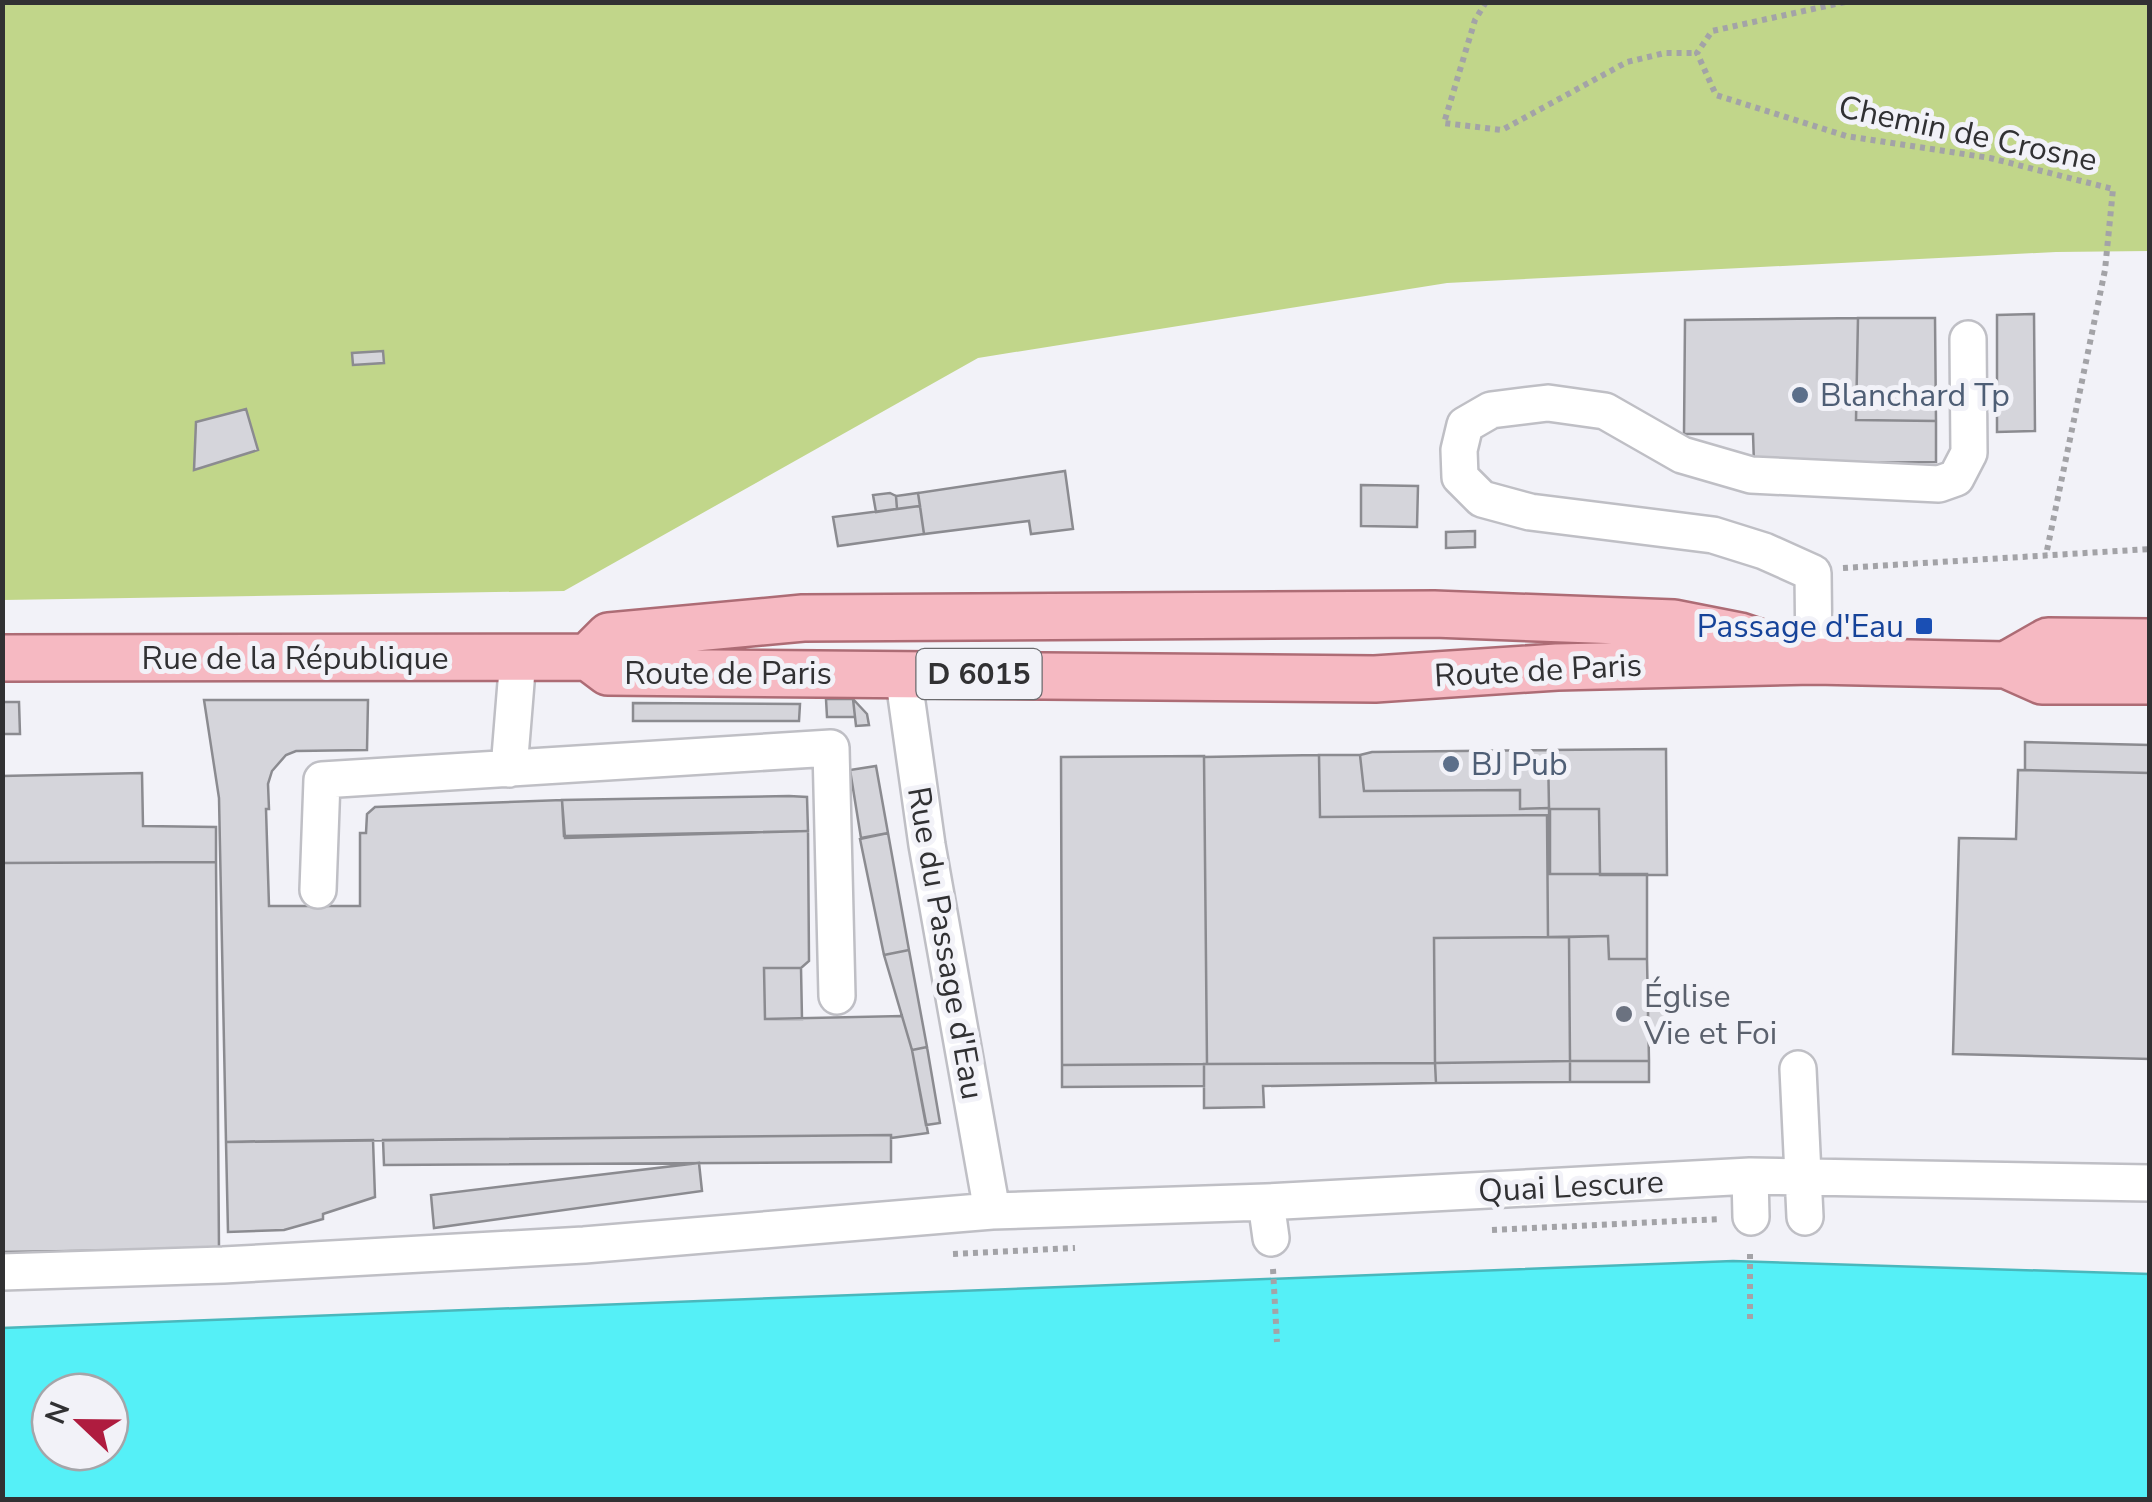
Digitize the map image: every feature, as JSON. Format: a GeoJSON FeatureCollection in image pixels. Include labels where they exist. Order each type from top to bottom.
{"type":"FeatureCollection","features":[{"type":"Feature","properties":{"kind":"main road","name":"Route de Paris"},"geometry":{"type":"LineString","coordinates":[[1814,661],[1740,636],[1674,624],[1434,614],[803,618],[609,636],[588,657],[608,672],[1376,679],[1557,668],[1814,661],[2006,665],[2042,681],[2150,681]]}},
{"type":"Feature","properties":{"kind":"main road","name":"D 6015"},"geometry":{"type":"LineString","coordinates":[[896,616],[902,674]]}},
{"type":"Feature","properties":{"kind":"main road","name":"Route de Paris"},"geometry":{"type":"LineString","coordinates":[[2006,665],[2048,641],[2150,642]]}},
{"type":"Feature","properties":{"kind":"main road","name":"Rue de la République"},"geometry":{"type":"LineString","coordinates":[[2,658],[588,657]]}},
{"type":"Feature","properties":{"kind":"street"},"geometry":{"type":"LineString","coordinates":[[1814,661],[1812,573],[1764,550],[1713,535],[1530,512],[1482,499],[1460,476],[1459,450],[1464,425],[1491,410],[1548,403],[1605,410],[1682,455],[1751,474],[1939,484],[1956,478],[1969,453],[1968,339]]}},
{"type":"Feature","properties":{"kind":"street"},"geometry":{"type":"LineString","coordinates":[[510,768],[518,658]]}},
{"type":"Feature","properties":{"kind":"street","name":"Rue du Passage d'Eau"},"geometry":{"type":"LineString","coordinates":[[902,674],[927,845],[992,1211]]}},
{"type":"Feature","properties":{"kind":"street"},"geometry":{"type":"LineString","coordinates":[[318,890],[322,780],[831,748],[837,996]]}},
{"type":"Feature","properties":{"kind":"street"},"geometry":{"type":"LineString","coordinates":[[1798,1070],[1805,1217]]}},
{"type":"Feature","properties":{"kind":"street"},"geometry":{"type":"LineString","coordinates":[[1750,1176],[1750,1217]]}},
{"type":"Feature","properties":{"kind":"street","name":"Quai Lescure"},"geometry":{"type":"LineString","coordinates":[[2,1272],[64,1282],[223,1265],[565,1246],[992,1211],[1266,1202],[1750,1176],[2150,1183]]}},
{"type":"Feature","properties":{"kind":"street"},"geometry":{"type":"LineString","coordinates":[[1266,1202],[1271,1238]]}},
{"type":"Feature","properties":{"kind":"path"},"geometry":{"type":"LineString","coordinates":[[1486,2],[1475,20],[1444,124],[1502,130],[1628,62],[1665,53],[1697,53],[1712,31],[1845,2]]}},
{"type":"Feature","properties":{"kind":"path","name":"Chemin de Crosne"},"geometry":{"type":"LineString","coordinates":[[1697,53],[1716,94],[1846,136],[1990,158],[2112,189],[2104,270],[2046,555]]}},
{"type":"Feature","properties":{"kind":"path"},"geometry":{"type":"LineString","coordinates":[[1812,573],[1865,564],[2150,548]]}},
{"type":"Feature","properties":{"kind":"path"},"geometry":{"type":"LineString","coordinates":[[1485,1230],[1750,1217],[1750,1320]]}},
{"type":"Feature","properties":{"kind":"path"},"geometry":{"type":"LineString","coordinates":[[1271,1238],[1277,1342]]}},
{"type":"Feature","properties":{"kind":"path"},"geometry":{"type":"LineString","coordinates":[[942,1254],[1078,1248]]}},
{"type":"Feature","properties":{"kind":"green space"},"geometry":{"type":"Polygon","coordinates":[[[2,3],[2149,3],[2149,251],[2056,252],[1447,283],[978,358],[564,591],[3,600],[2,3]]]}},
{"type":"Feature","properties":{"kind":"water"},"geometry":{"type":"Polygon","coordinates":[[[1733,1261],[2149,1274],[2149,1499],[3,1499],[3,1328],[1733,1261]]]}},
{"type":"Feature","properties":{"kind":"building"},"geometry":{"type":"Polygon","coordinates":[[[2034,314],[2035,431],[1997,432],[1997,315],[2034,314]]]}},
{"type":"Feature","properties":{"kind":"building"},"geometry":{"type":"Polygon","coordinates":[[[1858,318],[1935,318],[1936,421],[1856,420],[1858,318]]]}},
{"type":"Feature","properties":{"kind":"building"},"geometry":{"type":"Polygon","coordinates":[[[1858,318],[1856,420],[1936,421],[1936,462],[1754,464],[1753,434],[1684,434],[1685,320],[1858,318]]]}},
{"type":"Feature","properties":{"kind":"building"},"geometry":{"type":"Polygon","coordinates":[[[383,351],[384,363],[353,365],[352,353],[383,351]]]}},
{"type":"Feature","properties":{"kind":"building"},"geometry":{"type":"Polygon","coordinates":[[[246,409],[258,450],[194,470],[196,422],[246,409]]]}},
{"type":"Feature","properties":{"kind":"building"},"geometry":{"type":"Polygon","coordinates":[[[1065,471],[1073,529],[1031,534],[1029,521],[924,534],[918,493],[1065,471]]]}},
{"type":"Feature","properties":{"kind":"building"},"geometry":{"type":"Polygon","coordinates":[[[1361,485],[1418,486],[1417,527],[1361,526],[1361,485]]]}},
{"type":"Feature","properties":{"kind":"building"},"geometry":{"type":"Polygon","coordinates":[[[918,493],[920,506],[897,509],[896,496],[918,493]]]}},
{"type":"Feature","properties":{"kind":"building"},"geometry":{"type":"Polygon","coordinates":[[[873,495],[896,496],[897,509],[876,512],[873,495]]]}},
{"type":"Feature","properties":{"kind":"building"},"geometry":{"type":"Polygon","coordinates":[[[920,506],[924,534],[838,546],[833,517],[920,506]]]}},
{"type":"Feature","properties":{"kind":"building"},"geometry":{"type":"Polygon","coordinates":[[[1475,531],[1475,547],[1446,548],[1446,532],[1475,531]]]}},
{"type":"Feature","properties":{"kind":"building"},"geometry":{"type":"Polygon","coordinates":[[[826,699],[853,699],[855,717],[827,717],[826,699]]]}},
{"type":"Feature","properties":{"kind":"building"},"geometry":{"type":"Polygon","coordinates":[[[853,699],[867,714],[869,725],[856,726],[853,699]]]}},
{"type":"Feature","properties":{"kind":"building"},"geometry":{"type":"Polygon","coordinates":[[[204,700],[368,700],[367,750],[296,751],[286,755],[272,771],[266,809],[269,906],[360,906],[360,833],[366,833],[367,814],[375,807],[562,800],[565,838],[808,831],[809,961],[801,968],[764,968],[765,1019],[902,1016],[928,1133],[891,1138],[226,1142],[219,798],[204,700]]]}},
{"type":"Feature","properties":{"kind":"building"},"geometry":{"type":"Polygon","coordinates":[[[2,702],[19,702],[20,734],[2,734],[2,702]]]}},
{"type":"Feature","properties":{"kind":"building"},"geometry":{"type":"Polygon","coordinates":[[[633,703],[800,704],[799,721],[633,721],[633,703]]]}},
{"type":"Feature","properties":{"kind":"building"},"geometry":{"type":"Polygon","coordinates":[[[2025,742],[2150,745],[2150,773],[2025,770],[2025,742]]]}},
{"type":"Feature","properties":{"kind":"building"},"geometry":{"type":"Polygon","coordinates":[[[1666,749],[1667,875],[1600,875],[1599,809],[1549,809],[1548,750],[1666,749]]]}},
{"type":"Feature","properties":{"kind":"building"},"geometry":{"type":"Polygon","coordinates":[[[1548,750],[1549,808],[1520,809],[1520,790],[1364,791],[1360,755],[1372,752],[1548,750]]]}},
{"type":"Feature","properties":{"kind":"building"},"geometry":{"type":"Polygon","coordinates":[[[1319,755],[1360,755],[1364,791],[1520,790],[1520,809],[1549,808],[1550,874],[1647,874],[1647,959],[1609,959],[1608,936],[1548,937],[1547,815],[1320,817],[1319,755]]]}},
{"type":"Feature","properties":{"kind":"building"},"geometry":{"type":"Polygon","coordinates":[[[1319,755],[1320,817],[1547,815],[1548,937],[1434,938],[1435,1063],[1207,1064],[1204,757],[1319,755]]]}},
{"type":"Feature","properties":{"kind":"building"},"geometry":{"type":"Polygon","coordinates":[[[1204,756],[1207,1064],[1062,1065],[1061,757],[1204,756]]]}},
{"type":"Feature","properties":{"kind":"building"},"geometry":{"type":"Polygon","coordinates":[[[876,766],[888,833],[861,838],[850,770],[876,766]]]}},
{"type":"Feature","properties":{"kind":"building"},"geometry":{"type":"Polygon","coordinates":[[[2018,770],[2150,773],[2150,1059],[1953,1054],[1959,838],[2016,839],[2018,770]]]}},
{"type":"Feature","properties":{"kind":"building"},"geometry":{"type":"Polygon","coordinates":[[[142,773],[143,826],[216,827],[216,862],[2,863],[2,776],[142,773]]]}},
{"type":"Feature","properties":{"kind":"building"},"geometry":{"type":"Polygon","coordinates":[[[807,797],[808,831],[564,836],[562,800],[807,797]]]}},
{"type":"Feature","properties":{"kind":"building"},"geometry":{"type":"Polygon","coordinates":[[[1550,809],[1599,809],[1600,874],[1550,874],[1550,809]]]}},
{"type":"Feature","properties":{"kind":"building"},"geometry":{"type":"Polygon","coordinates":[[[888,833],[909,950],[884,955],[860,839],[888,833]]]}},
{"type":"Feature","properties":{"kind":"building"},"geometry":{"type":"Polygon","coordinates":[[[216,862],[219,1249],[2,1252],[2,863],[216,862]]]}},
{"type":"Feature","properties":{"kind":"building"},"geometry":{"type":"Polygon","coordinates":[[[1608,936],[1609,959],[1647,959],[1649,1061],[1570,1061],[1569,937],[1608,936]]]}},
{"type":"Feature","properties":{"kind":"building"},"geometry":{"type":"Polygon","coordinates":[[[1569,937],[1570,1061],[1435,1063],[1434,938],[1569,937]]]}},
{"type":"Feature","properties":{"kind":"building"},"geometry":{"type":"Polygon","coordinates":[[[909,950],[927,1047],[912,1050],[884,955],[909,950]]]}},
{"type":"Feature","properties":{"kind":"building"},"geometry":{"type":"Polygon","coordinates":[[[764,968],[801,968],[802,1019],[765,1019],[764,968]]]}},
{"type":"Feature","properties":{"kind":"building"},"geometry":{"type":"Polygon","coordinates":[[[1648,991],[1664,991],[1665,1029],[1648,1030],[1648,991]]]}},
{"type":"Feature","properties":{"kind":"building"},"geometry":{"type":"Polygon","coordinates":[[[927,1047],[940,1123],[926,1125],[912,1050],[927,1047]]]}},
{"type":"Feature","properties":{"kind":"building"},"geometry":{"type":"Polygon","coordinates":[[[1570,1061],[1649,1061],[1649,1082],[1570,1082],[1570,1061]]]}},
{"type":"Feature","properties":{"kind":"building"},"geometry":{"type":"Polygon","coordinates":[[[1570,1061],[1570,1082],[1436,1083],[1435,1063],[1570,1061]]]}},
{"type":"Feature","properties":{"kind":"building"},"geometry":{"type":"Polygon","coordinates":[[[1435,1063],[1436,1083],[1263,1086],[1264,1107],[1204,1108],[1204,1064],[1435,1063]]]}},
{"type":"Feature","properties":{"kind":"building"},"geometry":{"type":"Polygon","coordinates":[[[1204,1064],[1204,1086],[1062,1087],[1062,1065],[1204,1064]]]}},
{"type":"Feature","properties":{"kind":"building"},"geometry":{"type":"Polygon","coordinates":[[[891,1135],[891,1162],[384,1165],[383,1140],[891,1135]]]}},
{"type":"Feature","properties":{"kind":"building"},"geometry":{"type":"Polygon","coordinates":[[[373,1140],[375,1197],[284,1230],[228,1232],[226,1142],[373,1140]]]}},
{"type":"Feature","properties":{"kind":"building"},"geometry":{"type":"Polygon","coordinates":[[[699,1163],[702,1191],[434,1228],[431,1195],[699,1163]]]}},
{"type":"Feature","properties":{"kind":"place","name":"Blanchard Tp"},"geometry":{"type":"Point","coordinates":[1800,395]}},
{"type":"Feature","properties":{"kind":"place","name":"Passage d'Eau"},"geometry":{"type":"Point","coordinates":[1924,626]}},
{"type":"Feature","properties":{"kind":"place","name":"BJ Pub"},"geometry":{"type":"Point","coordinates":[1451,764]}},
{"type":"Feature","properties":{"kind":"place","name":"Église Vie et Foi"},"geometry":{"type":"Point","coordinates":[1624,1014]}}]}
